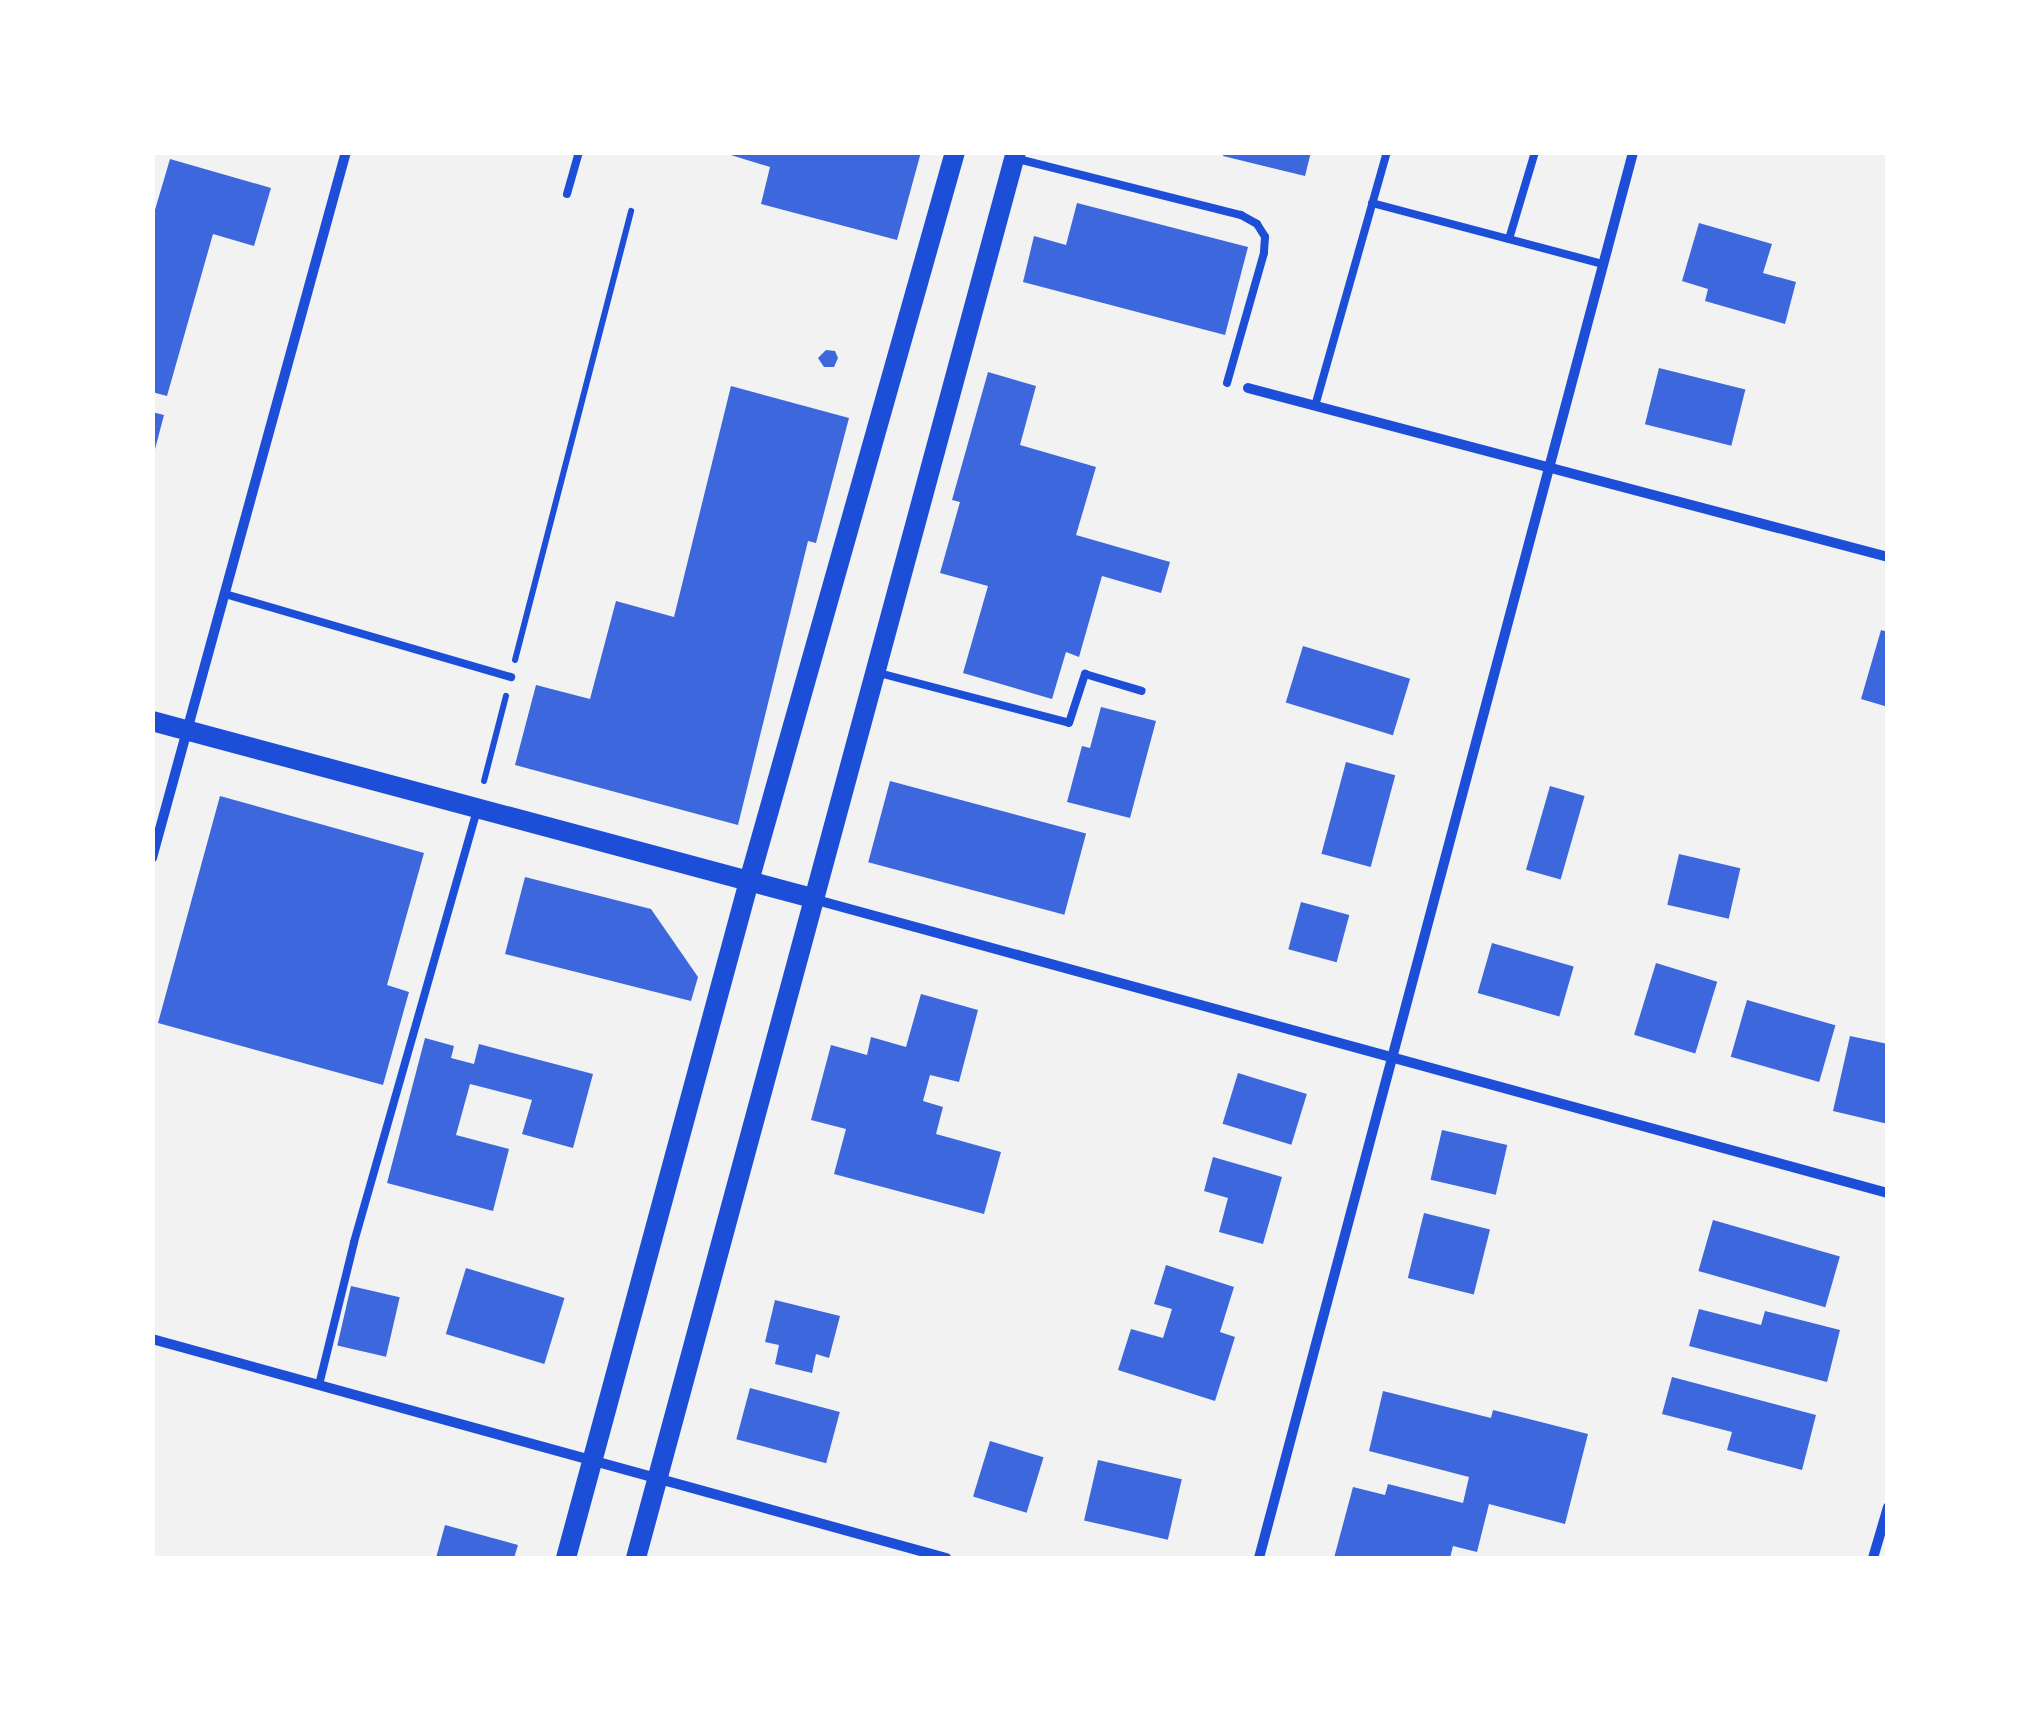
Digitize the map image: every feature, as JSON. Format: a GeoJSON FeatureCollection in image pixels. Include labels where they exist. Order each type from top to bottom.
{"type":"FeatureCollection","features":[{"type":"Feature","properties":{"kind":"main road"},"geometry":{"type":"LineString","coordinates":[[566,1558],[749,880],[955,152]]}},
{"type":"Feature","properties":{"kind":"main road"},"geometry":{"type":"LineString","coordinates":[[636,1558],[1015,155]]}},
{"type":"Feature","properties":{"kind":"main road"},"geometry":{"type":"LineString","coordinates":[[152,720],[812,898]]}},
{"type":"Feature","properties":{"kind":"street"},"geometry":{"type":"LineString","coordinates":[[152,858],[346,152]]}},
{"type":"Feature","properties":{"kind":"street"},"geometry":{"type":"LineString","coordinates":[[1259,1558],[1633,152]]}},
{"type":"Feature","properties":{"kind":"street"},"geometry":{"type":"LineString","coordinates":[[1248,388],[1888,557]]}},
{"type":"Feature","properties":{"kind":"street"},"geometry":{"type":"LineString","coordinates":[[812,898],[1888,1193]]}},
{"type":"Feature","properties":{"kind":"street"},"geometry":{"type":"LineString","coordinates":[[152,1339],[659,1479],[909,1554],[946,1558]]}},
{"type":"Feature","properties":{"kind":"street"},"geometry":{"type":"LineString","coordinates":[[1873,1558],[1888,1508]]}},
{"type":"Feature","properties":{"kind":"lane"},"geometry":{"type":"LineString","coordinates":[[567,194],[578,152]]}},
{"type":"Feature","properties":{"kind":"lane"},"geometry":{"type":"LineString","coordinates":[[1315,406],[1387,152]]}},
{"type":"Feature","properties":{"kind":"lane"},"geometry":{"type":"LineString","coordinates":[[1509,239],[1535,152]]}},
{"type":"Feature","properties":{"kind":"lane"},"geometry":{"type":"LineString","coordinates":[[1015,155],[1240,215],[1257,224],[1265,237],[1264,253],[1227,383]]}},
{"type":"Feature","properties":{"kind":"lane"},"geometry":{"type":"LineString","coordinates":[[1372,202],[1602,264]]}},
{"type":"Feature","properties":{"kind":"lane"},"geometry":{"type":"LineString","coordinates":[[225,594],[511,678]]}},
{"type":"Feature","properties":{"kind":"lane"},"geometry":{"type":"LineString","coordinates":[[874,672],[1068,723],[1085,674],[1142,691]]}},
{"type":"Feature","properties":{"kind":"lane"},"geometry":{"type":"LineString","coordinates":[[319,1385],[354,1242],[400,1094],[477,808]]}},
{"type":"Feature","properties":{"kind":"path"},"geometry":{"type":"LineString","coordinates":[[477,808],[631,211]]}},
{"type":"Feature","properties":{"kind":"building"},"geometry":{"type":"Polygon","coordinates":[[[721,152],[921,152],[897,240],[761,204],[770,167],[721,152]]]}},
{"type":"Feature","properties":{"kind":"building"},"geometry":{"type":"Polygon","coordinates":[[[1224,152],[1311,152],[1305,176],[1223,156],[1224,152]]]}},
{"type":"Feature","properties":{"kind":"building"},"geometry":{"type":"Polygon","coordinates":[[[170,159],[271,188],[254,246],[213,234],[167,396],[152,392],[152,220],[170,159]]]}},
{"type":"Feature","properties":{"kind":"building"},"geometry":{"type":"Polygon","coordinates":[[[1077,203],[1248,247],[1225,335],[1023,282],[1034,236],[1066,245],[1077,203]]]}},
{"type":"Feature","properties":{"kind":"building"},"geometry":{"type":"Polygon","coordinates":[[[1699,223],[1772,244],[1763,273],[1796,282],[1785,324],[1705,301],[1708,289],[1682,281],[1699,223]]]}},
{"type":"Feature","properties":{"kind":"building"},"geometry":{"type":"Polygon","coordinates":[[[826,350],[835,351],[838,358],[834,367],[824,367],[818,358],[826,350]]]}},
{"type":"Feature","properties":{"kind":"building"},"geometry":{"type":"Polygon","coordinates":[[[1659,368],[1745,390],[1731,446],[1645,424],[1659,368]]]}},
{"type":"Feature","properties":{"kind":"building"},"geometry":{"type":"Polygon","coordinates":[[[988,372],[1036,386],[1020,445],[1096,467],[1076,535],[1170,562],[1161,593],[1102,576],[1079,657],[1066,652],[1052,699],[963,673],[988,586],[940,573],[960,502],[952,500],[988,372]]]}},
{"type":"Feature","properties":{"kind":"building"},"geometry":{"type":"Polygon","coordinates":[[[731,386],[849,418],[816,543],[808,541],[738,825],[515,765],[536,685],[590,699],[616,601],[674,617],[731,386]]]}},
{"type":"Feature","properties":{"kind":"building"},"geometry":{"type":"Polygon","coordinates":[[[152,412],[164,415],[154,453],[152,453],[152,412]]]}},
{"type":"Feature","properties":{"kind":"building"},"geometry":{"type":"Polygon","coordinates":[[[1881,630],[1888,632],[1888,707],[1861,699],[1881,630]]]}},
{"type":"Feature","properties":{"kind":"building"},"geometry":{"type":"Polygon","coordinates":[[[1303,646],[1410,679],[1393,735],[1286,702],[1303,646]]]}},
{"type":"Feature","properties":{"kind":"building"},"geometry":{"type":"Polygon","coordinates":[[[1101,707],[1156,721],[1130,818],[1067,802],[1082,746],[1090,748],[1101,707]]]}},
{"type":"Feature","properties":{"kind":"building"},"geometry":{"type":"Polygon","coordinates":[[[1346,762],[1395,775],[1371,867],[1321,854],[1346,762]]]}},
{"type":"Feature","properties":{"kind":"building"},"geometry":{"type":"Polygon","coordinates":[[[890,781],[1086,834],[1064,915],[868,862],[890,781]]]}},
{"type":"Feature","properties":{"kind":"building"},"geometry":{"type":"Polygon","coordinates":[[[1550,786],[1585,796],[1561,880],[1526,870],[1550,786]]]}},
{"type":"Feature","properties":{"kind":"building"},"geometry":{"type":"Polygon","coordinates":[[[220,796],[424,853],[387,985],[409,992],[383,1085],[158,1023],[220,796]]]}},
{"type":"Feature","properties":{"kind":"building"},"geometry":{"type":"Polygon","coordinates":[[[1679,854],[1740,868],[1729,919],[1667,905],[1679,854]]]}},
{"type":"Feature","properties":{"kind":"building"},"geometry":{"type":"Polygon","coordinates":[[[525,877],[651,909],[698,977],[691,1001],[505,954],[525,877]]]}},
{"type":"Feature","properties":{"kind":"building"},"geometry":{"type":"Polygon","coordinates":[[[1301,902],[1349,915],[1337,962],[1288,949],[1301,902]]]}},
{"type":"Feature","properties":{"kind":"building"},"geometry":{"type":"Polygon","coordinates":[[[1492,943],[1574,966],[1559,1016],[1478,993],[1492,943]]]}},
{"type":"Feature","properties":{"kind":"building"},"geometry":{"type":"Polygon","coordinates":[[[1656,963],[1717,982],[1695,1053],[1634,1035],[1656,963]]]}},
{"type":"Feature","properties":{"kind":"building"},"geometry":{"type":"Polygon","coordinates":[[[921,994],[978,1010],[959,1082],[930,1075],[923,1101],[943,1107],[936,1134],[1001,1152],[984,1214],[834,1174],[846,1129],[811,1120],[831,1045],[867,1055],[871,1037],[906,1047],[921,994]]]}},
{"type":"Feature","properties":{"kind":"building"},"geometry":{"type":"Polygon","coordinates":[[[1747,1000],[1835,1025],[1819,1082],[1731,1057],[1747,1000]]]}},
{"type":"Feature","properties":{"kind":"building"},"geometry":{"type":"Polygon","coordinates":[[[1850,1036],[1888,1044],[1888,1124],[1833,1111],[1850,1036]]]}},
{"type":"Feature","properties":{"kind":"building"},"geometry":{"type":"Polygon","coordinates":[[[425,1038],[454,1046],[451,1058],[474,1064],[479,1044],[593,1074],[573,1148],[522,1134],[532,1100],[470,1084],[456,1135],[509,1149],[493,1211],[387,1183],[425,1038]]]}},
{"type":"Feature","properties":{"kind":"building"},"geometry":{"type":"Polygon","coordinates":[[[1238,1073],[1307,1094],[1291,1145],[1223,1124],[1238,1073]]]}},
{"type":"Feature","properties":{"kind":"building"},"geometry":{"type":"Polygon","coordinates":[[[1442,1130],[1507,1145],[1496,1195],[1431,1180],[1442,1130]]]}},
{"type":"Feature","properties":{"kind":"building"},"geometry":{"type":"Polygon","coordinates":[[[1213,1157],[1282,1177],[1263,1244],[1219,1232],[1228,1198],[1204,1191],[1213,1157]]]}},
{"type":"Feature","properties":{"kind":"building"},"geometry":{"type":"Polygon","coordinates":[[[1424,1213],[1490,1229],[1474,1294],[1408,1278],[1424,1213]]]}},
{"type":"Feature","properties":{"kind":"building"},"geometry":{"type":"Polygon","coordinates":[[[1713,1220],[1840,1256],[1825,1307],[1698,1271],[1713,1220]]]}},
{"type":"Feature","properties":{"kind":"building"},"geometry":{"type":"Polygon","coordinates":[[[1166,1265],[1234,1287],[1220,1332],[1235,1337],[1215,1401],[1118,1370],[1131,1329],[1163,1338],[1172,1309],[1154,1304],[1166,1265]]]}},
{"type":"Feature","properties":{"kind":"building"},"geometry":{"type":"Polygon","coordinates":[[[466,1268],[564,1298],[544,1364],[446,1334],[466,1268]]]}},
{"type":"Feature","properties":{"kind":"building"},"geometry":{"type":"Polygon","coordinates":[[[351,1286],[400,1297],[386,1357],[337,1345],[351,1286]]]}},
{"type":"Feature","properties":{"kind":"building"},"geometry":{"type":"Polygon","coordinates":[[[775,1300],[840,1316],[829,1358],[816,1354],[812,1373],[775,1364],[779,1345],[765,1342],[775,1300]]]}},
{"type":"Feature","properties":{"kind":"building"},"geometry":{"type":"Polygon","coordinates":[[[1699,1309],[1761,1325],[1765,1311],[1840,1330],[1827,1382],[1689,1346],[1699,1309]]]}},
{"type":"Feature","properties":{"kind":"building"},"geometry":{"type":"Polygon","coordinates":[[[1672,1377],[1816,1415],[1802,1470],[1727,1450],[1732,1432],[1662,1414],[1672,1377]]]}},
{"type":"Feature","properties":{"kind":"building"},"geometry":{"type":"Polygon","coordinates":[[[750,1388],[840,1412],[826,1463],[736,1439],[750,1388]]]}},
{"type":"Feature","properties":{"kind":"building"},"geometry":{"type":"Polygon","coordinates":[[[1383,1391],[1491,1418],[1493,1410],[1588,1434],[1565,1524],[1489,1504],[1477,1552],[1453,1546],[1450,1558],[1334,1558],[1353,1487],[1385,1495],[1388,1484],[1463,1503],[1469,1477],[1369,1451],[1383,1391]]]}},
{"type":"Feature","properties":{"kind":"building"},"geometry":{"type":"Polygon","coordinates":[[[990,1441],[1044,1457],[1027,1513],[973,1496],[990,1441]]]}},
{"type":"Feature","properties":{"kind":"building"},"geometry":{"type":"Polygon","coordinates":[[[1098,1460],[1182,1479],[1168,1540],[1084,1520],[1098,1460]]]}},
{"type":"Feature","properties":{"kind":"building"},"geometry":{"type":"Polygon","coordinates":[[[445,1525],[518,1545],[514,1558],[436,1558],[445,1525]]]}}]}
